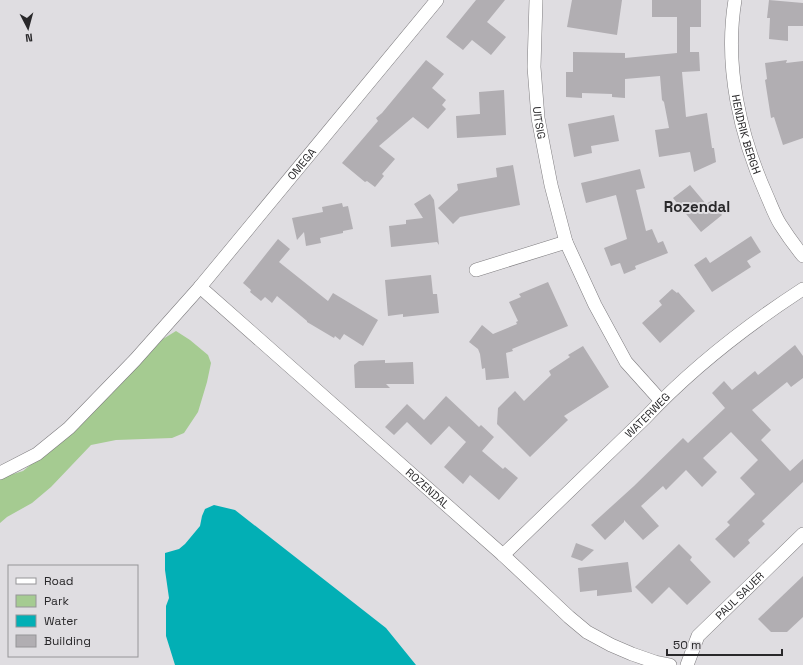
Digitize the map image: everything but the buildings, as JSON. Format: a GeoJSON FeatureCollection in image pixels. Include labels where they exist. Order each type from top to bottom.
{"type":"FeatureCollection","features":[{"type":"Feature","properties":{"kind":"street","name":"OMEGA"},"geometry":{"type":"LineString","coordinates":[[0,473],[37,454],[69,428],[165,328],[437,0]]}},
{"type":"Feature","properties":{"kind":"street","name":"UITSIG"},"geometry":{"type":"LineString","coordinates":[[536,0],[534,67],[538,118],[550,185],[566,242],[595,305],[626,362],[661,401]]}},
{"type":"Feature","properties":{"kind":"street","name":"HENDRIK BERGH"},"geometry":{"type":"LineString","coordinates":[[735,0],[732,44],[738,109],[743,130],[755,170],[779,223],[803,256]]}},
{"type":"Feature","properties":{"kind":"street"},"geometry":{"type":"LineString","coordinates":[[476,270],[566,242]]}},
{"type":"Feature","properties":{"kind":"street","name":"ROZENDAL"},"geometry":{"type":"LineString","coordinates":[[200,287],[503,555],[587,632],[632,654],[655,662],[670,665]]}},
{"type":"Feature","properties":{"kind":"street","name":"WATERWEG"},"geometry":{"type":"LineString","coordinates":[[503,555],[661,401],[726,343],[803,289]]}},
{"type":"Feature","properties":{"kind":"street","name":"PAUL SAUER"},"geometry":{"type":"LineString","coordinates":[[687,665],[698,636],[803,534]]}},
{"type":"Feature","properties":{"kind":"green space"},"geometry":{"type":"Polygon","coordinates":[[[176,331],[208,355],[211,363],[198,412],[184,433],[172,438],[116,440],[91,445],[51,487],[32,503],[7,517],[0,523],[0,478],[23,471],[85,420],[163,339],[176,331]]]}},
{"type":"Feature","properties":{"kind":"water"},"geometry":{"type":"Polygon","coordinates":[[[214,505],[235,510],[386,628],[416,665],[175,665],[166,636],[166,606],[169,598],[165,570],[165,553],[179,549],[185,544],[200,526],[205,509],[214,505]]]}},
{"type":"Feature","properties":{"kind":"district","name":"Rozendal"},"geometry":{"type":"Point","coordinates":[697,207]}}]}
